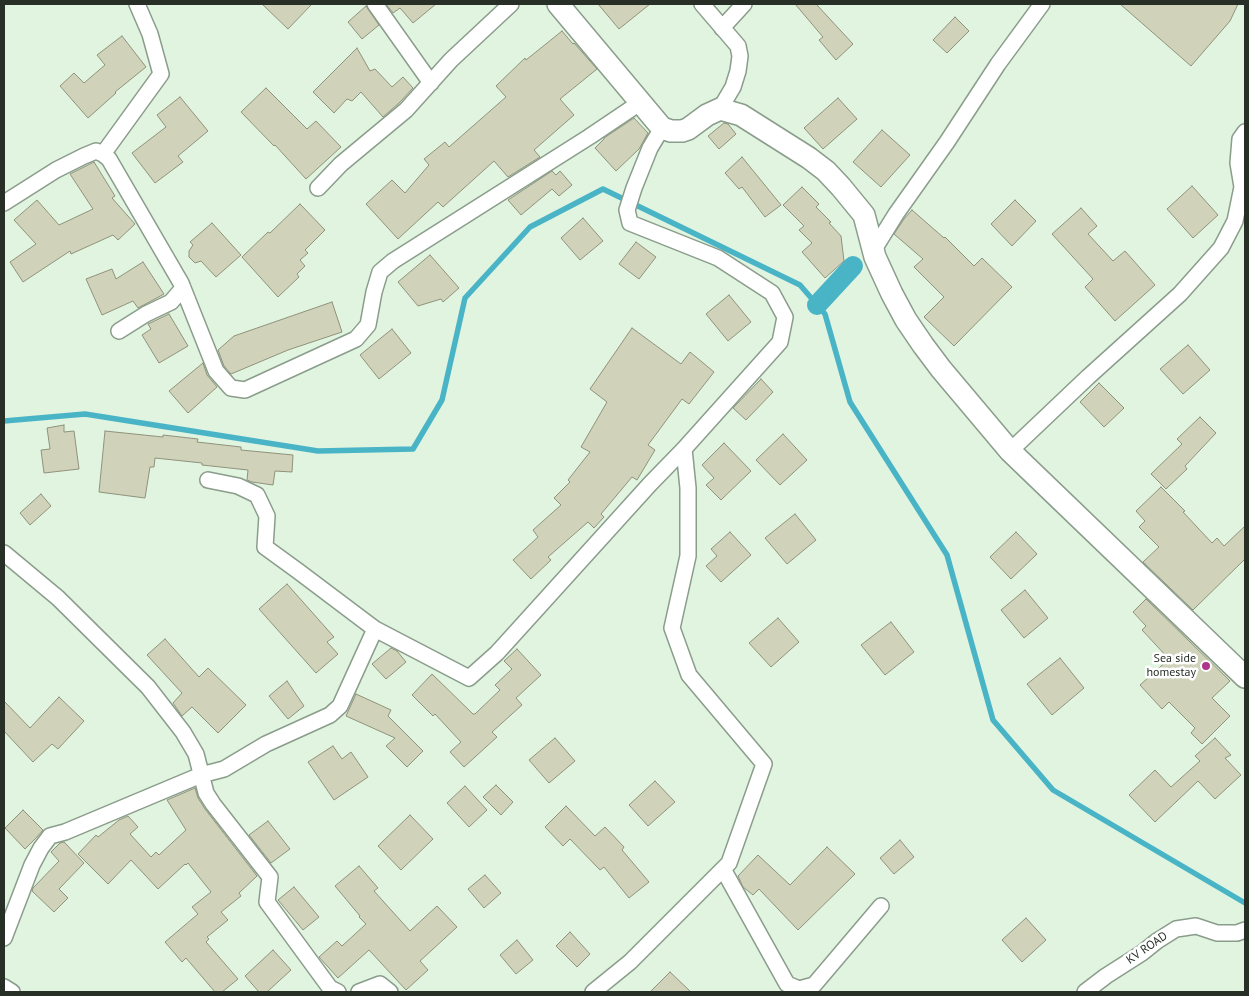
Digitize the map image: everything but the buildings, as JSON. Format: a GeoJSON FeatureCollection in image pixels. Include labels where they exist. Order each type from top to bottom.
{"type":"FeatureCollection","features":[{"type":"Feature","properties":{"kind":"street"},"geometry":{"type":"LineString","coordinates":[[104,154],[161,74],[150,34],[137,4]]}},
{"type":"Feature","properties":{"kind":"street"},"geometry":{"type":"LineString","coordinates":[[376,4],[431,83]]}},
{"type":"Feature","properties":{"kind":"street"},"geometry":{"type":"LineString","coordinates":[[318,188],[341,164],[406,110],[451,60],[511,4]]}},
{"type":"Feature","properties":{"kind":"street"},"geometry":{"type":"LineString","coordinates":[[558,4],[662,128],[671,131],[688,129],[707,115],[720,109],[733,87],[738,71],[740,56],[738,46],[702,4]]}},
{"type":"Feature","properties":{"kind":"street"},"geometry":{"type":"LineString","coordinates":[[722,28],[744,4]]}},
{"type":"Feature","properties":{"kind":"street"},"geometry":{"type":"LineString","coordinates":[[873,251],[998,64],[1042,4]]}},
{"type":"Feature","properties":{"kind":"street"},"geometry":{"type":"LineString","coordinates":[[4,203],[56,170],[84,156],[96,151],[104,154],[109,159],[141,212],[184,288],[216,371],[231,388],[245,390],[356,338],[368,324],[380,272],[393,261],[641,102]]}},
{"type":"Feature","properties":{"kind":"street"},"geometry":{"type":"LineString","coordinates":[[720,109],[741,115],[809,158],[826,170],[841,186],[864,215],[879,268],[906,320],[941,368],[1010,451],[1245,677]]}},
{"type":"Feature","properties":{"kind":"street"},"geometry":{"type":"LineString","coordinates":[[208,480],[238,486],[257,495],[267,516],[266,547],[375,630],[469,678],[497,653],[780,342],[785,317],[772,293],[718,258],[630,223],[626,210],[650,148],[662,128]]}},
{"type":"Feature","properties":{"kind":"street"},"geometry":{"type":"LineString","coordinates":[[1010,451],[1180,294],[1221,248],[1235,221],[1237,212],[1242,187],[1238,162],[1240,138],[1245,132]]}},
{"type":"Feature","properties":{"kind":"street"},"geometry":{"type":"LineString","coordinates":[[118,331],[171,302],[184,288]]}},
{"type":"Feature","properties":{"kind":"street"},"geometry":{"type":"LineString","coordinates":[[593,992],[630,962],[729,863],[764,764],[689,675],[672,628],[688,556],[688,488],[684,449]]}},
{"type":"Feature","properties":{"kind":"street"},"geometry":{"type":"LineString","coordinates":[[4,553],[58,598],[148,687],[183,732],[196,754],[206,794],[270,877],[267,902],[330,988],[338,992]]}},
{"type":"Feature","properties":{"kind":"street"},"geometry":{"type":"LineString","coordinates":[[4,938],[32,865],[50,836],[64,832],[200,775],[224,769],[266,744],[330,716],[340,706],[375,630]]}},
{"type":"Feature","properties":{"kind":"street"},"geometry":{"type":"LineString","coordinates":[[723,869],[787,984],[799,989],[814,984],[881,906]]}},
{"type":"Feature","properties":{"kind":"street","name":"KV ROAD"},"geometry":{"type":"LineString","coordinates":[[1085,992],[1176,929],[1196,926],[1217,933],[1237,933],[1245,930]]}},
{"type":"Feature","properties":{"kind":"street"},"geometry":{"type":"LineString","coordinates":[[359,992],[380,984],[390,992]]}},
{"type":"Feature","properties":{"kind":"street"},"geometry":{"type":"LineString","coordinates":[[4,987],[12,992]]}},
{"type":"Feature","properties":{"kind":"waterway"},"geometry":{"type":"LineString","coordinates":[[4,421],[85,414],[318,451],[413,449],[442,400],[465,298],[530,227],[603,189],[800,285],[825,314],[850,402],[947,555],[993,720],[1053,790],[1245,903]]}},
{"type":"Feature","properties":{"kind":"waterway"},"geometry":{"type":"LineString","coordinates":[[817,305],[853,266]]}},
{"type":"Feature","properties":{"kind":"place","name":"Sea side homestay"},"geometry":{"type":"Point","coordinates":[1206,666]}}]}
